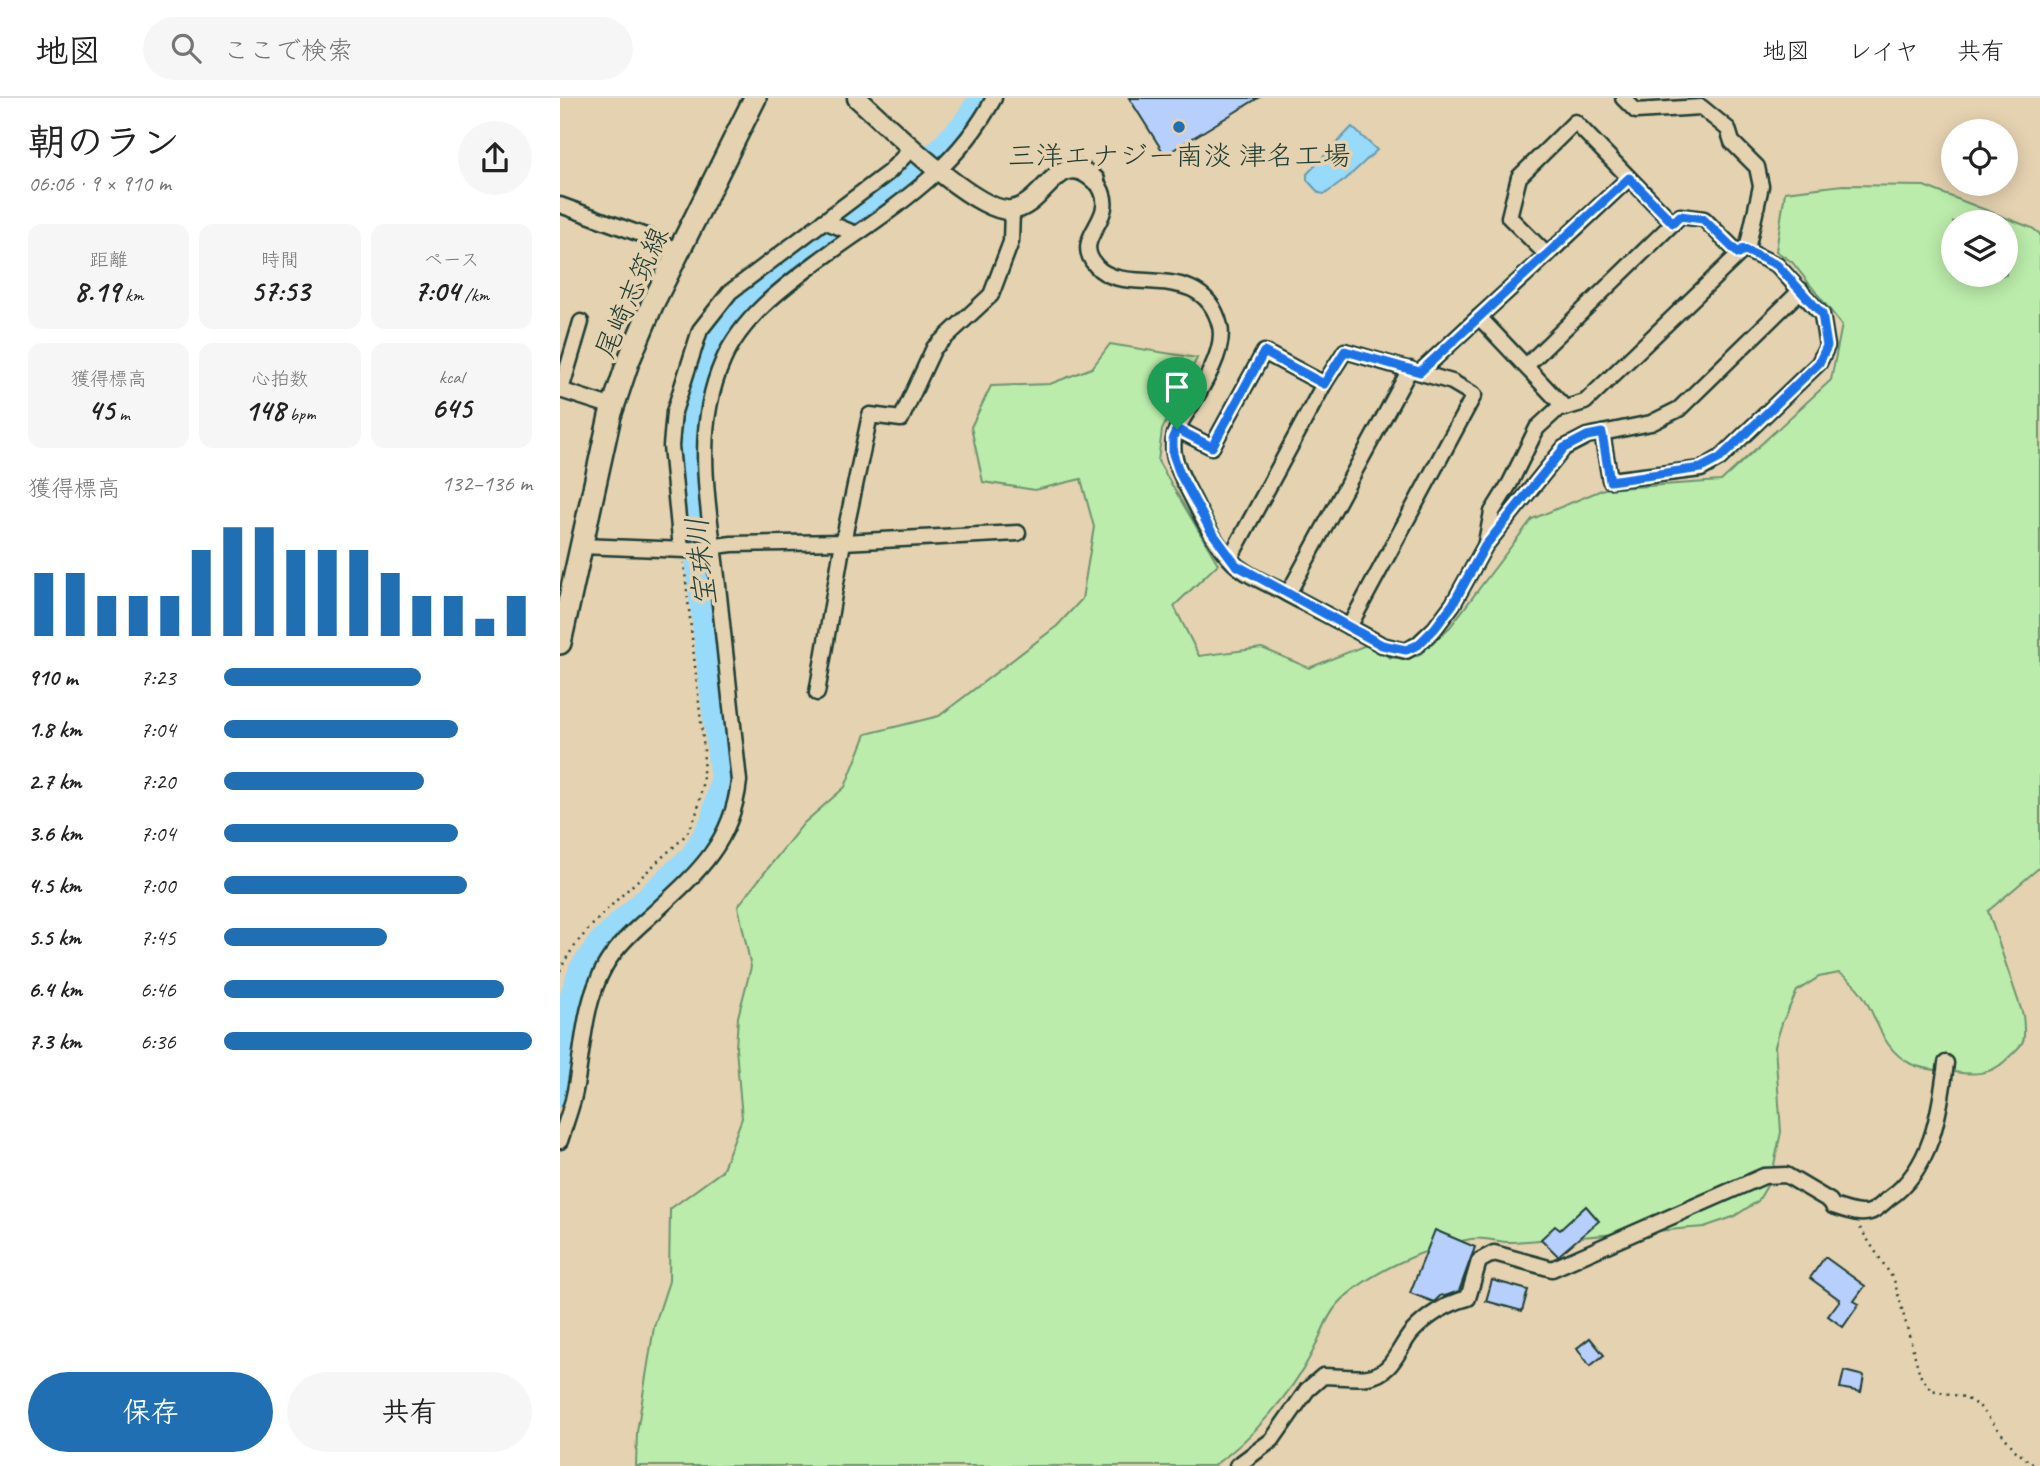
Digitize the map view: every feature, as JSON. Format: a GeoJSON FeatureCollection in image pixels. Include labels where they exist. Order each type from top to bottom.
{"type":"FeatureCollection","features":[{"type":"Feature","properties":{"kind":"main road","name":"尾崎志筑線"},"geometry":{"type":"LineString","coordinates":[[562,633],[613,407],[652,305],[755,98]]}},
{"type":"Feature","properties":{"kind":"street"},"geometry":{"type":"LineString","coordinates":[[857,98],[938,169],[969,194],[992,207],[1012,210],[1030,202],[1058,175],[1072,167],[1084,170],[1095,180],[1106,202],[1104,212],[1089,241],[1091,259],[1095,265],[1109,275],[1188,287],[1211,305],[1220,326],[1221,340],[1216,358],[1177,429],[1172,444],[1175,461],[1211,531],[1236,565],[1393,649],[1406,650],[1418,645],[1435,628],[1453,604],[1485,546],[1564,448],[1587,436],[1651,423],[1679,410],[1801,290]]}},
{"type":"Feature","properties":{"kind":"street"},"geometry":{"type":"LineString","coordinates":[[560,1141],[573,1101],[590,1000],[600,975],[618,948],[712,856],[724,836],[735,807],[739,781],[704,474],[707,409],[723,360],[745,324],[790,281],[856,234],[938,169],[976,131],[994,98]]}},
{"type":"Feature","properties":{"kind":"street"},"geometry":{"type":"LineString","coordinates":[[1479,317],[1565,408],[1585,402],[1748,245],[1761,186],[1757,167],[1732,142],[1728,130],[1701,107],[1636,111],[1623,98]]}},
{"type":"Feature","properties":{"kind":"street"},"geometry":{"type":"LineString","coordinates":[[1547,255],[1509,218],[1519,177],[1575,122],[1673,223]]}},
{"type":"Feature","properties":{"kind":"street"},"geometry":{"type":"LineString","coordinates":[[683,550],[671,446],[674,412],[700,330],[730,292],[889,172],[915,149]]}},
{"type":"Feature","properties":{"kind":"street"},"geometry":{"type":"LineString","coordinates":[[1288,594],[1415,371],[1479,317],[1629,178]]}},
{"type":"Feature","properties":{"kind":"street"},"geometry":{"type":"LineString","coordinates":[[560,205],[654,239],[679,252]]}},
{"type":"Feature","properties":{"kind":"street"},"geometry":{"type":"LineString","coordinates":[[817,693],[843,542],[870,415],[901,419],[934,348],[987,300],[1011,242],[1012,210]]}},
{"type":"Feature","properties":{"kind":"street"},"geometry":{"type":"LineString","coordinates":[[1526,366],[1680,216],[1703,219],[1741,251],[1777,265],[1822,314],[1827,346],[1819,363],[1720,458],[1701,468],[1610,481],[1602,433]]}},
{"type":"Feature","properties":{"kind":"street"},"geometry":{"type":"LineString","coordinates":[[824,221],[856,234]]}},
{"type":"Feature","properties":{"kind":"street"},"geometry":{"type":"LineString","coordinates":[[580,322],[560,390],[613,407]]}},
{"type":"Feature","properties":{"kind":"street"},"geometry":{"type":"LineString","coordinates":[[1230,558],[1324,384],[1345,351],[1452,382],[1474,395],[1349,627]]}},
{"type":"Feature","properties":{"kind":"street"},"geometry":{"type":"LineString","coordinates":[[1177,429],[1212,447],[1264,352],[1324,384]]}},
{"type":"Feature","properties":{"kind":"street"},"geometry":{"type":"LineString","coordinates":[[1485,546],[1492,512],[1510,483],[1536,428],[1562,405]]}},
{"type":"Feature","properties":{"kind":"street"},"geometry":{"type":"LineString","coordinates":[[580,546],[683,550],[732,544],[843,542],[1018,533]]}},
{"type":"Feature","properties":{"kind":"street"},"geometry":{"type":"LineString","coordinates":[[1237,1466],[1272,1440],[1307,1390],[1323,1376],[1370,1377],[1393,1364],[1399,1348],[1414,1330],[1446,1304],[1468,1298],[1479,1261],[1494,1253],[1552,1269],[1764,1176],[1786,1175],[1830,1200],[1833,1206],[1860,1213],[1871,1212],[1900,1192],[1919,1165],[1934,1136],[1947,1063]]}},
{"type":"Feature","properties":{"kind":"path"},"geometry":{"type":"LineString","coordinates":[[560,971],[598,920],[676,846],[692,824],[696,813],[703,778],[704,750],[683,550]]}},
{"type":"Feature","properties":{"kind":"path"},"geometry":{"type":"LineString","coordinates":[[1833,1206],[1862,1229],[1894,1280],[1920,1376],[1931,1390],[1964,1397],[1980,1407],[2016,1451],[2035,1466]]}},
{"type":"Feature","properties":{"kind":"green space"},"geometry":{"type":"Polygon","coordinates":[[[1843,185],[1924,186],[1941,193],[1941,196],[1950,196],[1986,210],[1941,210],[1941,287],[2018,287],[2018,223],[2040,234],[2040,867],[1988,911],[2023,1015],[2024,1038],[2020,1046],[1999,1066],[1981,1073],[1961,1073],[1916,1066],[1898,1055],[1888,1044],[1862,994],[1852,983],[1839,973],[1819,977],[1797,991],[1775,1046],[1781,1132],[1771,1179],[1758,1201],[1733,1217],[1704,1227],[1513,1242],[1476,1238],[1418,1254],[1400,1262],[1365,1282],[1338,1304],[1303,1370],[1281,1401],[1255,1431],[1213,1466],[636,1466],[637,1432],[654,1327],[669,1281],[670,1209],[722,1171],[742,1118],[736,1048],[738,1017],[751,967],[738,906],[804,823],[845,787],[866,734],[939,716],[1057,626],[1082,599],[1094,527],[1081,479],[1035,490],[983,482],[971,427],[991,386],[1050,384],[1092,368],[1110,344],[1197,358],[1162,430],[1158,461],[1218,564],[1174,606],[1199,656],[1262,648],[1309,668],[1366,645],[1391,658],[1418,656],[1450,627],[1532,519],[1604,489],[1721,481],[1831,380],[1842,325],[1792,262],[1776,251],[1785,192],[1843,185]]]}},
{"type":"Feature","properties":{"kind":"water"},"geometry":{"type":"Polygon","coordinates":[[[1352,127],[1377,150],[1345,180],[1325,194],[1319,193],[1307,180],[1307,174],[1352,127]]]}},
{"type":"Feature","properties":{"kind":"building","name":"三洋エナジー南淡 津名工場"},"geometry":{"type":"Polygon","coordinates":[[[1129,98],[1258,98],[1165,155],[1129,98]]]}},
{"type":"Feature","properties":{"kind":"building"},"geometry":{"type":"Polygon","coordinates":[[[1586,1206],[1599,1221],[1558,1256],[1541,1239],[1555,1226],[1560,1230],[1586,1206]]]}},
{"type":"Feature","properties":{"kind":"building"},"geometry":{"type":"Polygon","coordinates":[[[1435,1230],[1475,1247],[1459,1291],[1441,1295],[1434,1302],[1410,1293],[1435,1230]]]}},
{"type":"Feature","properties":{"kind":"building"},"geometry":{"type":"Polygon","coordinates":[[[1825,1257],[1865,1286],[1854,1301],[1859,1304],[1843,1327],[1828,1316],[1840,1300],[1810,1278],[1825,1257]]]}},
{"type":"Feature","properties":{"kind":"building"},"geometry":{"type":"Polygon","coordinates":[[[1492,1280],[1528,1290],[1522,1311],[1486,1301],[1492,1280]]]}},
{"type":"Feature","properties":{"kind":"building"},"geometry":{"type":"Polygon","coordinates":[[[1590,1338],[1604,1355],[1590,1366],[1577,1348],[1590,1338]]]}},
{"type":"Feature","properties":{"kind":"building"},"geometry":{"type":"Polygon","coordinates":[[[1844,1371],[1864,1376],[1861,1392],[1840,1388],[1844,1371]]]}},
{"type":"Feature","properties":{"kind":"waterway","name":"宝珠川"},"geometry":{"type":"LineString","coordinates":[[560,1095],[571,998],[581,969],[602,940],[693,855],[712,822],[722,780],[699,579],[689,447],[691,408],[710,350],[738,311],[815,246],[899,184],[939,150],[964,124],[981,98]]}},
{"type":"Feature","properties":{"kind":"place","name":"三洋エナジー南淡 津名工場"},"geometry":{"type":"Point","coordinates":[1179,127]}},
{"type":"Feature","properties":{"kind":"route"},"geometry":{"type":"LineString","coordinates":[[1629,178],[1673,223],[1680,216],[1703,219],[1739,254],[1743,249],[1777,265],[1822,314],[1827,346],[1819,363],[1710,465],[1610,481],[1602,433],[1569,443],[1485,546],[1453,604],[1435,628],[1418,645],[1406,650],[1382,645],[1236,565],[1211,531],[1180,474],[1172,444],[1177,429],[1212,447],[1264,352],[1324,384],[1345,351],[1420,372],[1629,178]]}}]}
